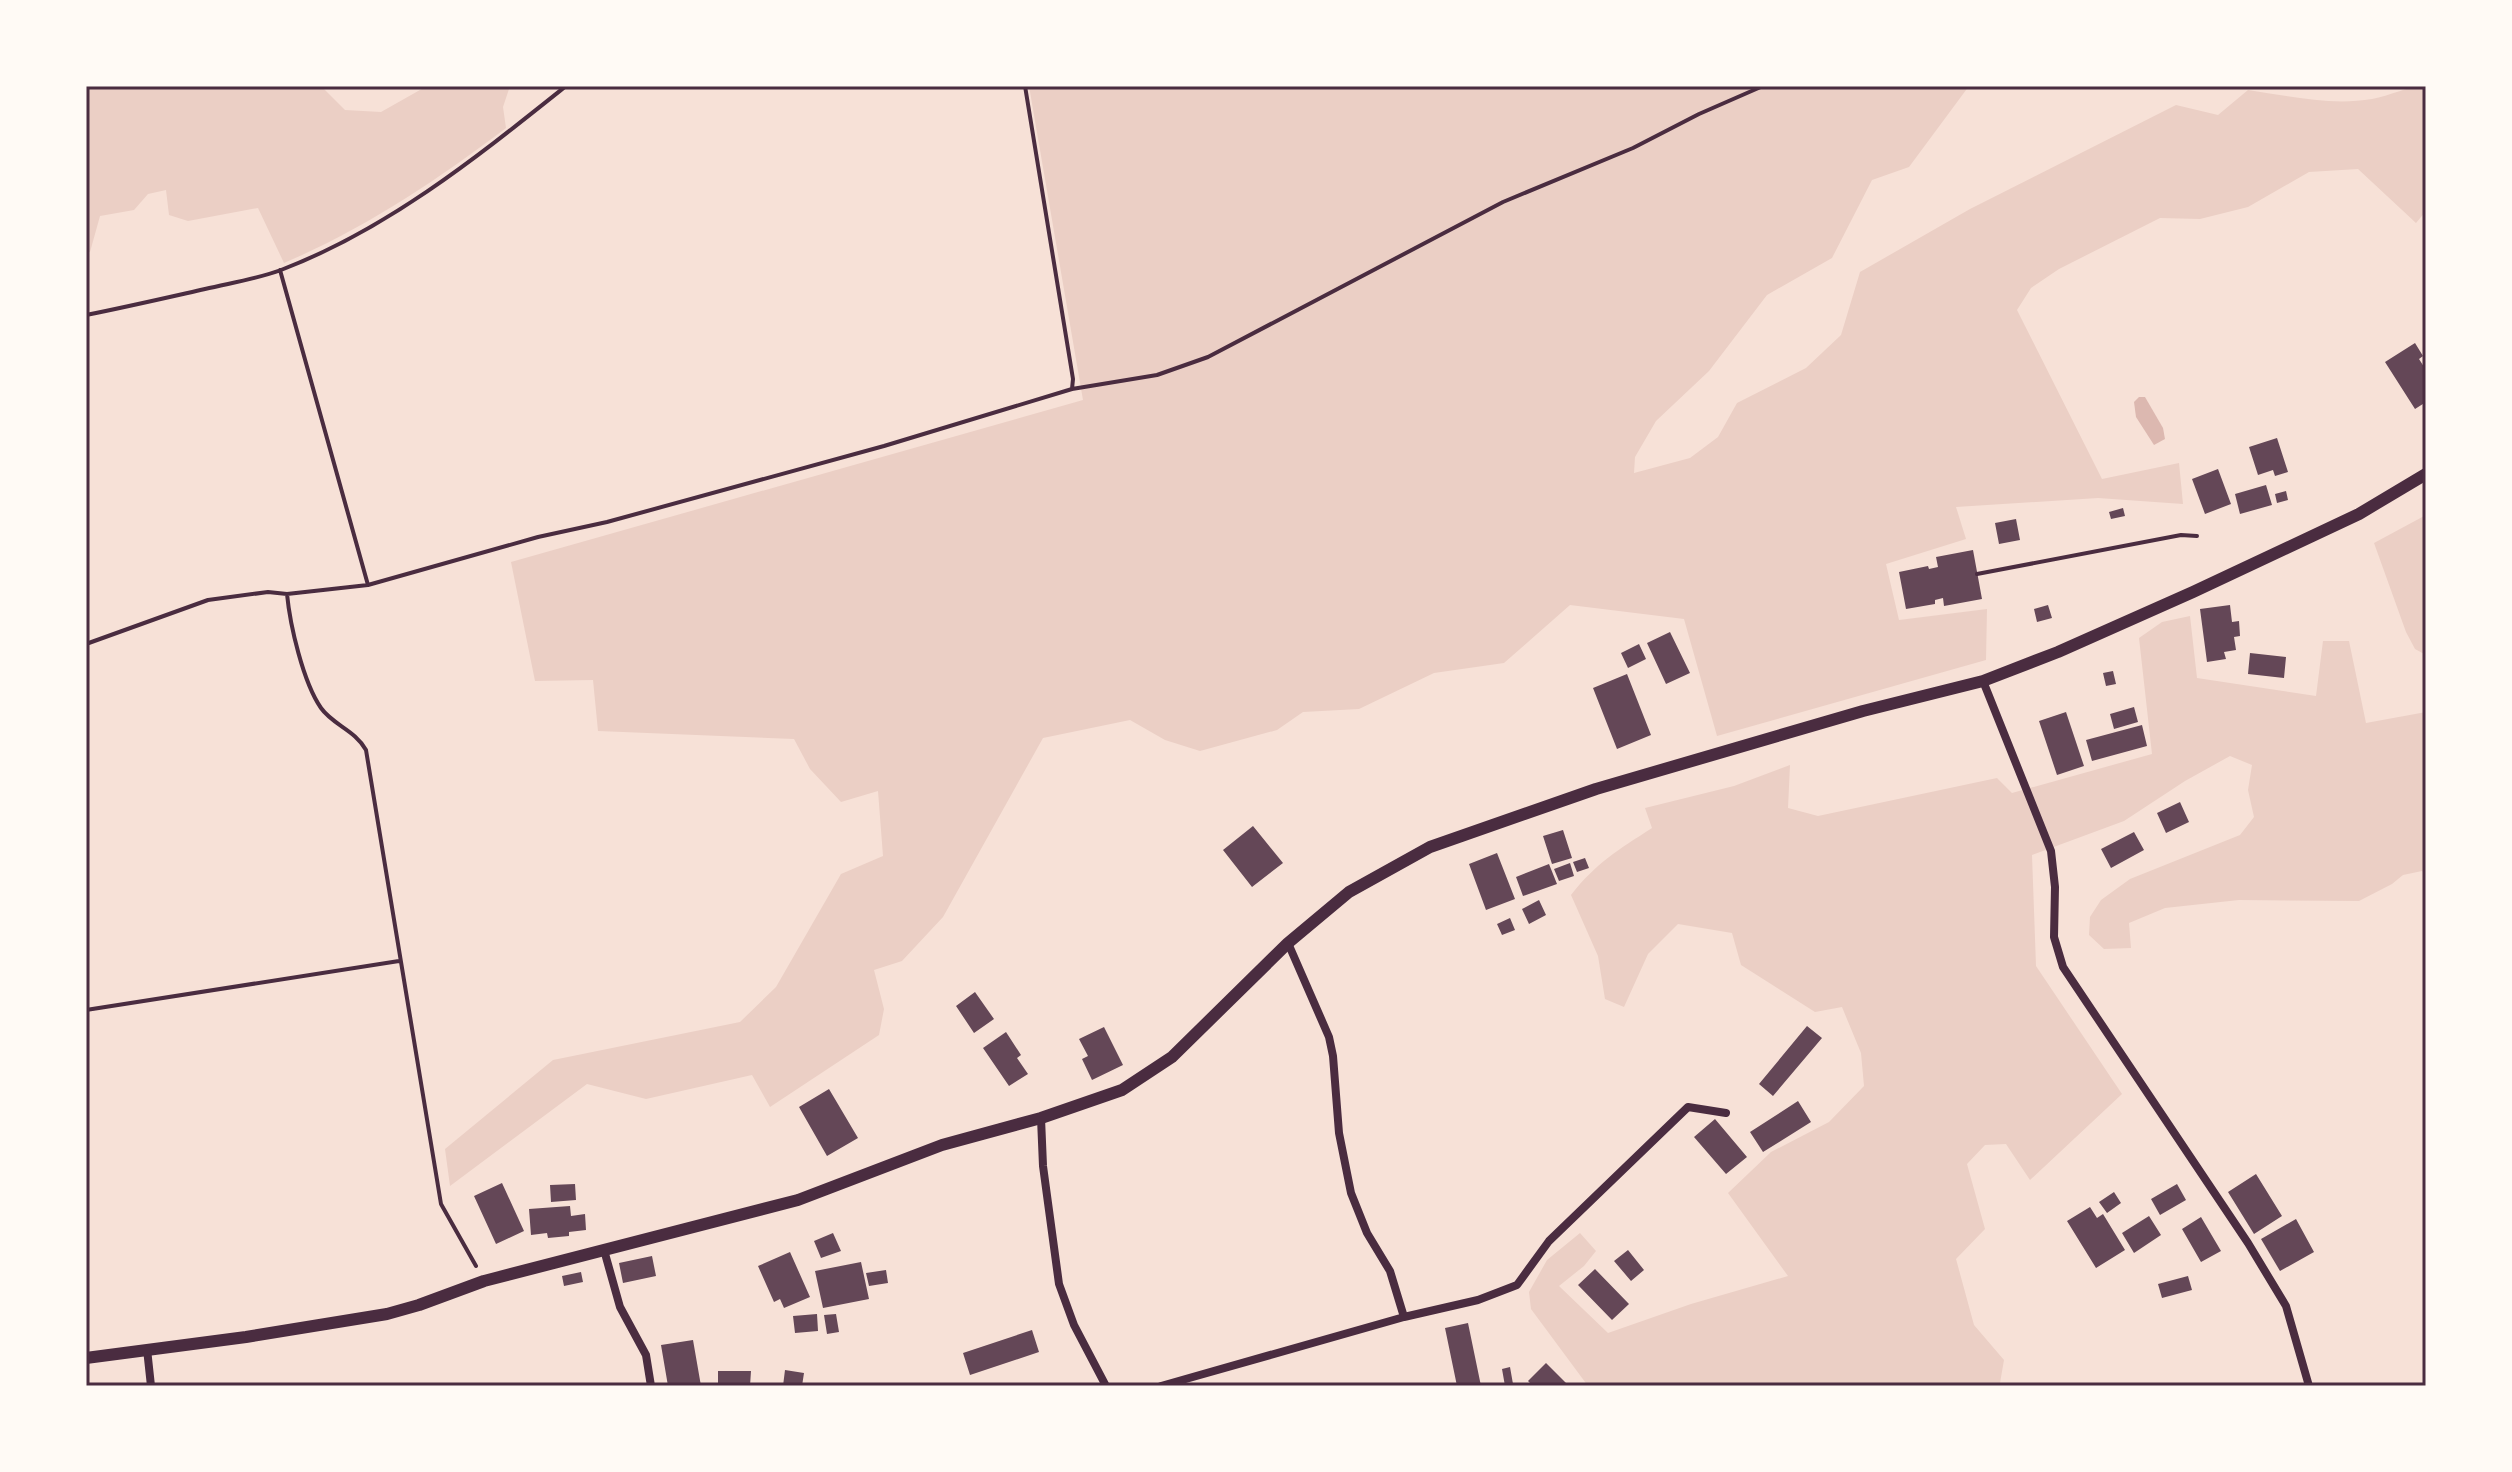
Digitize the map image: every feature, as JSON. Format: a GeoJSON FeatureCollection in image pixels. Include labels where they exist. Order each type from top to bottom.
{"type":"FeatureCollection","features":[{"type":"Feature","properties":{"kind":"main road"},"geometry":{"type":"LineString","coordinates":[[86,1358],[387,1314],[484,1281],[798,1200],[942,1145],[1041,1118],[1122,1090],[1172,1057],[1288,943],[1349,892],[1430,847],[1596,789],[1863,711],[1983,681],[2058,652],[2193,592],[2359,514],[2426,474]]}},
{"type":"Feature","properties":{"kind":"street"},"geometry":{"type":"LineString","coordinates":[[1983,681],[2051,851],[2055,887],[2054,937],[2063,967],[2248,1243],[2286,1306],[2309,1386]]}},
{"type":"Feature","properties":{"kind":"street"},"geometry":{"type":"LineString","coordinates":[[1288,943],[1329,1037],[1339,1133],[1351,1193],[1367,1233],[1390,1271],[1404,1317]]}},
{"type":"Feature","properties":{"kind":"street"},"geometry":{"type":"LineString","coordinates":[[1161,1386],[1404,1317],[1478,1300],[1517,1285],[1549,1241],[1688,1107],[1726,1113]]}},
{"type":"Feature","properties":{"kind":"street"},"geometry":{"type":"LineString","coordinates":[[1041,1118],[1043,1166],[1059,1284],[1074,1325],[1106,1386]]}},
{"type":"Feature","properties":{"kind":"street"},"geometry":{"type":"LineString","coordinates":[[604,1250],[620,1307],[646,1355],[651,1386]]}},
{"type":"Feature","properties":{"kind":"street"},"geometry":{"type":"LineString","coordinates":[[147,1349],[151,1386]]}},
{"type":"Feature","properties":{"kind":"path"},"geometry":{"type":"LineString","coordinates":[[86,315],[280,270],[330,249],[416,199],[476,158],[566,86]]}},
{"type":"Feature","properties":{"kind":"path"},"geometry":{"type":"LineString","coordinates":[[1025,86],[1071,363],[1072,389]]}},
{"type":"Feature","properties":{"kind":"path"},"geometry":{"type":"LineString","coordinates":[[86,644],[208,600],[368,585],[884,446],[1072,389],[1157,375],[1208,357],[1503,202],[1633,148],[1763,86]]}},
{"type":"Feature","properties":{"kind":"path"},"geometry":{"type":"LineString","coordinates":[[280,270],[368,585]]}},
{"type":"Feature","properties":{"kind":"path"},"geometry":{"type":"LineString","coordinates":[[1977,574],[2181,535],[2197,536]]}},
{"type":"Feature","properties":{"kind":"path"},"geometry":{"type":"LineString","coordinates":[[287,594],[304,668],[321,707],[353,733],[366,750],[441,1204],[484,1281]]}},
{"type":"Feature","properties":{"kind":"path"},"geometry":{"type":"LineString","coordinates":[[86,1010],[399,961]]}},
{"type":"Feature","properties":{"kind":"shaded area"},"geometry":{"type":"Polygon","coordinates":[[[86,86],[321,86],[345,110],[381,112],[427,86],[510,86],[503,107],[506,128],[399,203],[343,235],[284,263],[258,208],[188,221],[169,215],[166,190],[148,194],[134,210],[100,216],[90,252],[86,253],[86,86]]]}},
{"type":"Feature","properties":{"kind":"shaded area"},"geometry":{"type":"Polygon","coordinates":[[[1029,86],[1969,86],[1909,167],[1872,180],[1832,258],[1767,295],[1709,371],[1656,421],[1635,457],[1634,473],[1690,458],[1718,437],[1737,403],[1806,368],[1841,335],[1860,272],[1970,209],[2176,105],[2218,115],[2248,90],[2310,99],[2357,101],[2426,86],[2426,211],[2416,223],[2358,169],[2309,172],[2248,207],[2200,219],[2160,218],[2059,269],[2031,288],[2017,310],[2102,479],[2179,463],[2183,504],[2098,498],[1956,507],[1966,539],[1886,564],[1899,620],[1987,609],[1986,660],[1717,736],[1684,619],[1570,605],[1504,663],[1434,673],[1359,709],[1303,712],[1277,730],[1200,751],[1165,740],[1130,720],[1043,738],[943,917],[902,961],[874,970],[884,1009],[879,1035],[770,1107],[752,1075],[646,1099],[587,1084],[450,1186],[445,1149],[553,1060],[740,1022],[776,987],[841,874],[883,856],[878,791],[841,802],[810,769],[794,739],[598,731],[593,680],[535,681],[511,562],[1083,400],[1029,86]]]}},
{"type":"Feature","properties":{"kind":"shaded area"},"geometry":{"type":"Polygon","coordinates":[[[2139,397],[2145,397],[2163,428],[2165,439],[2154,445],[2136,417],[2134,402],[2139,397]]]}},
{"type":"Feature","properties":{"kind":"shaded area"},"geometry":{"type":"Polygon","coordinates":[[[2426,515],[2426,655],[2415,649],[2406,632],[2374,543],[2426,515]]]}},
{"type":"Feature","properties":{"kind":"shaded area"},"geometry":{"type":"Polygon","coordinates":[[[2190,616],[2197,678],[2316,696],[2323,641],[2349,641],[2366,723],[2426,712],[2426,874],[2422,871],[2403,875],[2359,901],[2239,900],[2165,908],[2129,923],[2131,948],[2104,949],[2089,935],[2090,917],[2101,900],[2130,879],[2240,835],[2254,817],[2248,790],[2252,765],[2230,756],[2124,821],[2032,855],[2036,966],[2122,1094],[2030,1180],[2006,1144],[1985,1145],[1967,1164],[1985,1229],[1956,1259],[1974,1325],[2004,1360],[2000,1383],[1996,1386],[1588,1386],[1531,1309],[1529,1292],[1547,1260],[1580,1233],[1596,1251],[1584,1266],[1559,1286],[1608,1333],[1691,1304],[1788,1276],[1728,1193],[1771,1152],[1829,1122],[1864,1086],[1861,1053],[1842,1007],[1815,1012],[1741,965],[1732,933],[1678,924],[1648,954],[1624,1007],[1605,999],[1598,956],[1571,895],[1618,850],[1652,828],[1645,808],[1734,786],[1790,765],[1788,808],[1818,816],[1997,778],[2012,793],[2152,754],[2139,638],[2162,622],[2190,616]]]}},
{"type":"Feature","properties":{"kind":"building"},"geometry":{"type":"Polygon","coordinates":[[[2415,343],[2423,356],[2419,359],[2426,370],[2426,391],[2423,393],[2426,402],[2415,409],[2385,362],[2415,343]]]}},
{"type":"Feature","properties":{"kind":"building"},"geometry":{"type":"Polygon","coordinates":[[[2277,438],[2288,472],[2275,476],[2273,470],[2258,475],[2249,447],[2277,438]]]}},
{"type":"Feature","properties":{"kind":"building"},"geometry":{"type":"Polygon","coordinates":[[[2218,469],[2231,504],[2205,514],[2192,479],[2218,469]]]}},
{"type":"Feature","properties":{"kind":"building"},"geometry":{"type":"Polygon","coordinates":[[[2266,485],[2272,505],[2240,514],[2235,494],[2266,485]]]}},
{"type":"Feature","properties":{"kind":"building"},"geometry":{"type":"Polygon","coordinates":[[[2286,491],[2288,500],[2277,503],[2275,494],[2286,491]]]}},
{"type":"Feature","properties":{"kind":"building"},"geometry":{"type":"Polygon","coordinates":[[[2123,508],[2125,516],[2111,519],[2109,512],[2123,508]]]}},
{"type":"Feature","properties":{"kind":"building"},"geometry":{"type":"Polygon","coordinates":[[[2016,519],[2020,540],[1999,544],[1995,523],[2016,519]]]}},
{"type":"Feature","properties":{"kind":"building"},"geometry":{"type":"Polygon","coordinates":[[[1973,550],[1982,599],[1944,606],[1943,598],[1935,600],[1935,604],[1906,609],[1899,572],[1938,567],[1936,557],[1973,550]]]}},
{"type":"Feature","properties":{"kind":"building"},"geometry":{"type":"Polygon","coordinates":[[[2048,605],[2052,618],[2037,622],[2034,609],[2048,605]]]}},
{"type":"Feature","properties":{"kind":"building"},"geometry":{"type":"Polygon","coordinates":[[[2230,605],[2232,622],[2239,621],[2240,636],[2234,637],[2236,650],[2224,652],[2226,659],[2207,662],[2200,609],[2230,605]]]}},
{"type":"Feature","properties":{"kind":"building"},"geometry":{"type":"Polygon","coordinates":[[[1670,632],[1690,673],[1666,684],[1647,643],[1670,632]]]}},
{"type":"Feature","properties":{"kind":"building"},"geometry":{"type":"Polygon","coordinates":[[[1639,644],[1646,659],[1628,668],[1621,653],[1639,644]]]}},
{"type":"Feature","properties":{"kind":"building"},"geometry":{"type":"Polygon","coordinates":[[[2250,653],[2286,657],[2284,678],[2248,674],[2250,653]]]}},
{"type":"Feature","properties":{"kind":"building"},"geometry":{"type":"Polygon","coordinates":[[[2113,671],[2116,684],[2106,686],[2103,673],[2113,671]]]}},
{"type":"Feature","properties":{"kind":"building"},"geometry":{"type":"Polygon","coordinates":[[[1627,674],[1651,735],[1617,749],[1593,688],[1627,674]]]}},
{"type":"Feature","properties":{"kind":"building"},"geometry":{"type":"Polygon","coordinates":[[[2134,707],[2138,722],[2114,729],[2110,714],[2134,707]]]}},
{"type":"Feature","properties":{"kind":"building"},"geometry":{"type":"Polygon","coordinates":[[[2066,712],[2084,766],[2057,775],[2039,721],[2066,712]]]}},
{"type":"Feature","properties":{"kind":"building"},"geometry":{"type":"Polygon","coordinates":[[[2142,725],[2147,746],[2092,761],[2086,740],[2142,725]]]}},
{"type":"Feature","properties":{"kind":"building"},"geometry":{"type":"Polygon","coordinates":[[[2180,802],[2189,822],[2166,833],[2157,813],[2180,802]]]}},
{"type":"Feature","properties":{"kind":"building"},"geometry":{"type":"Polygon","coordinates":[[[1253,826],[1283,863],[1252,887],[1223,850],[1253,826]]]}},
{"type":"Feature","properties":{"kind":"building"},"geometry":{"type":"Polygon","coordinates":[[[1563,830],[1572,858],[1552,864],[1543,836],[1563,830]]]}},
{"type":"Feature","properties":{"kind":"building"},"geometry":{"type":"Polygon","coordinates":[[[2134,832],[2144,850],[2111,868],[2101,849],[2134,832]]]}},
{"type":"Feature","properties":{"kind":"building"},"geometry":{"type":"Polygon","coordinates":[[[1497,853],[1515,899],[1486,910],[1469,864],[1497,853]]]}},
{"type":"Feature","properties":{"kind":"building"},"geometry":{"type":"Polygon","coordinates":[[[1585,858],[1589,868],[1577,872],[1573,862],[1585,858]]]}},
{"type":"Feature","properties":{"kind":"building"},"geometry":{"type":"Polygon","coordinates":[[[1570,863],[1574,876],[1559,881],[1554,869],[1570,863]]]}},
{"type":"Feature","properties":{"kind":"building"},"geometry":{"type":"Polygon","coordinates":[[[1549,864],[1557,884],[1523,896],[1516,877],[1549,864]]]}},
{"type":"Feature","properties":{"kind":"building"},"geometry":{"type":"Polygon","coordinates":[[[1539,900],[1546,915],[1529,924],[1522,909],[1539,900]]]}},
{"type":"Feature","properties":{"kind":"building"},"geometry":{"type":"Polygon","coordinates":[[[1510,918],[1515,930],[1502,935],[1497,924],[1510,918]]]}},
{"type":"Feature","properties":{"kind":"building"},"geometry":{"type":"Polygon","coordinates":[[[975,992],[994,1019],[974,1033],[956,1006],[975,992]]]}},
{"type":"Feature","properties":{"kind":"building"},"geometry":{"type":"Polygon","coordinates":[[[1807,1026],[1822,1038],[1773,1096],[1759,1084],[1807,1026]]]}},
{"type":"Feature","properties":{"kind":"building"},"geometry":{"type":"Polygon","coordinates":[[[1104,1027],[1123,1065],[1092,1080],[1082,1059],[1088,1056],[1079,1039],[1104,1027]]]}},
{"type":"Feature","properties":{"kind":"building"},"geometry":{"type":"Polygon","coordinates":[[[1006,1032],[1021,1055],[1017,1058],[1028,1074],[1009,1086],[983,1048],[1006,1032]]]}},
{"type":"Feature","properties":{"kind":"building"},"geometry":{"type":"Polygon","coordinates":[[[829,1089],[858,1138],[827,1156],[799,1107],[829,1089]]]}},
{"type":"Feature","properties":{"kind":"building"},"geometry":{"type":"Polygon","coordinates":[[[1798,1101],[1811,1122],[1763,1152],[1750,1132],[1798,1101]]]}},
{"type":"Feature","properties":{"kind":"building"},"geometry":{"type":"Polygon","coordinates":[[[1715,1119],[1747,1157],[1726,1174],[1694,1137],[1715,1119]]]}},
{"type":"Feature","properties":{"kind":"building"},"geometry":{"type":"Polygon","coordinates":[[[2256,1174],[2282,1216],[2254,1234],[2228,1192],[2256,1174]]]}},
{"type":"Feature","properties":{"kind":"building"},"geometry":{"type":"Polygon","coordinates":[[[502,1183],[524,1231],[496,1244],[474,1196],[502,1183]]]}},
{"type":"Feature","properties":{"kind":"building"},"geometry":{"type":"Polygon","coordinates":[[[575,1184],[576,1200],[551,1202],[550,1185],[575,1184]]]}},
{"type":"Feature","properties":{"kind":"building"},"geometry":{"type":"Polygon","coordinates":[[[2177,1184],[2186,1200],[2160,1215],[2151,1199],[2177,1184]]]}},
{"type":"Feature","properties":{"kind":"building"},"geometry":{"type":"Polygon","coordinates":[[[2114,1192],[2121,1203],[2107,1213],[2099,1202],[2114,1192]]]}},
{"type":"Feature","properties":{"kind":"building"},"geometry":{"type":"Polygon","coordinates":[[[570,1206],[571,1216],[585,1214],[586,1230],[548,1238],[547,1233],[531,1235],[529,1209],[570,1206]]]}},
{"type":"Feature","properties":{"kind":"building"},"geometry":{"type":"Polygon","coordinates":[[[2090,1207],[2097,1218],[2103,1214],[2125,1250],[2096,1268],[2067,1221],[2090,1207]]]}},
{"type":"Feature","properties":{"kind":"building"},"geometry":{"type":"Polygon","coordinates":[[[2149,1216],[2161,1235],[2134,1253],[2122,1233],[2149,1216]]]}},
{"type":"Feature","properties":{"kind":"building"},"geometry":{"type":"Polygon","coordinates":[[[2201,1217],[2221,1251],[2201,1262],[2182,1229],[2201,1217]]]}},
{"type":"Feature","properties":{"kind":"building"},"geometry":{"type":"Polygon","coordinates":[[[2296,1219],[2314,1252],[2280,1271],[2261,1239],[2296,1219]]]}},
{"type":"Feature","properties":{"kind":"building"},"geometry":{"type":"Polygon","coordinates":[[[833,1233],[841,1251],[821,1258],[814,1241],[833,1233]]]}},
{"type":"Feature","properties":{"kind":"building"},"geometry":{"type":"Polygon","coordinates":[[[1628,1250],[1644,1270],[1631,1281],[1614,1261],[1628,1250]]]}},
{"type":"Feature","properties":{"kind":"building"},"geometry":{"type":"Polygon","coordinates":[[[790,1252],[810,1297],[784,1308],[780,1299],[774,1302],[758,1266],[790,1252]]]}},
{"type":"Feature","properties":{"kind":"building"},"geometry":{"type":"Polygon","coordinates":[[[652,1256],[656,1276],[623,1283],[619,1263],[652,1256]]]}},
{"type":"Feature","properties":{"kind":"building"},"geometry":{"type":"Polygon","coordinates":[[[861,1262],[869,1299],[823,1308],[815,1271],[861,1262]]]}},
{"type":"Feature","properties":{"kind":"building"},"geometry":{"type":"Polygon","coordinates":[[[1595,1269],[1629,1304],[1612,1320],[1578,1285],[1595,1269]]]}},
{"type":"Feature","properties":{"kind":"building"},"geometry":{"type":"Polygon","coordinates":[[[886,1270],[888,1283],[869,1286],[866,1273],[886,1270]]]}},
{"type":"Feature","properties":{"kind":"building"},"geometry":{"type":"Polygon","coordinates":[[[581,1272],[583,1282],[564,1286],[562,1276],[581,1272]]]}},
{"type":"Feature","properties":{"kind":"building"},"geometry":{"type":"Polygon","coordinates":[[[2188,1276],[2192,1290],[2162,1298],[2158,1284],[2188,1276]]]}},
{"type":"Feature","properties":{"kind":"building"},"geometry":{"type":"Polygon","coordinates":[[[817,1314],[818,1331],[795,1333],[793,1316],[817,1314]]]}},
{"type":"Feature","properties":{"kind":"building"},"geometry":{"type":"Polygon","coordinates":[[[836,1314],[839,1332],[827,1334],[824,1315],[836,1314]]]}},
{"type":"Feature","properties":{"kind":"building"},"geometry":{"type":"Polygon","coordinates":[[[1468,1323],[1481,1386],[1457,1386],[1445,1328],[1468,1323]]]}},
{"type":"Feature","properties":{"kind":"building"},"geometry":{"type":"Polygon","coordinates":[[[1032,1330],[1039,1352],[970,1375],[963,1353],[1032,1330]]]}},
{"type":"Feature","properties":{"kind":"building"},"geometry":{"type":"Polygon","coordinates":[[[693,1340],[701,1386],[668,1386],[661,1345],[693,1340]]]}},
{"type":"Feature","properties":{"kind":"building"},"geometry":{"type":"Polygon","coordinates":[[[1546,1363],[1569,1386],[1533,1386],[1528,1381],[1546,1363]]]}},
{"type":"Feature","properties":{"kind":"building"},"geometry":{"type":"Polygon","coordinates":[[[1510,1367],[1513,1384],[1505,1386],[1502,1369],[1510,1367]]]}},
{"type":"Feature","properties":{"kind":"building"},"geometry":{"type":"Polygon","coordinates":[[[785,1370],[804,1373],[802,1386],[783,1386],[785,1370]]]}},
{"type":"Feature","properties":{"kind":"building"},"geometry":{"type":"Polygon","coordinates":[[[718,1371],[751,1371],[750,1386],[718,1386],[718,1371]]]}}]}
